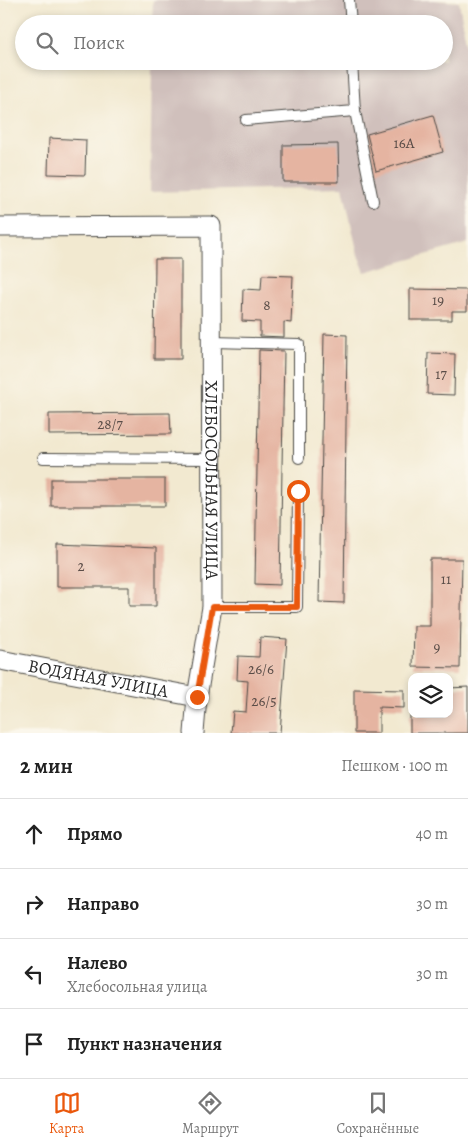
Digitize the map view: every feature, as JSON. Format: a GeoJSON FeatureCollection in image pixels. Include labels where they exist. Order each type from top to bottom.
{"type":"FeatureCollection","features":[{"type":"Feature","properties":{"kind":"street","name":"ХЛЕБОСОЛЬНАЯ УЛИЦА"},"geometry":{"type":"LineString","coordinates":[[0,227],[211,226],[212,607],[197,697],[194,733]]}},
{"type":"Feature","properties":{"kind":"street","name":"ВОДЯНАЯ УЛИЦА"},"geometry":{"type":"LineString","coordinates":[[0,660],[197,697]]}},
{"type":"Feature","properties":{"kind":"lane"},"geometry":{"type":"LineString","coordinates":[[349,0],[350,15]]}},
{"type":"Feature","properties":{"kind":"lane"},"geometry":{"type":"LineString","coordinates":[[353,70],[355,111],[373,201]]}},
{"type":"Feature","properties":{"kind":"lane"},"geometry":{"type":"LineString","coordinates":[[246,120],[355,111]]}},
{"type":"Feature","properties":{"kind":"lane"},"geometry":{"type":"LineString","coordinates":[[212,342],[299,344],[299,458]]}},
{"type":"Feature","properties":{"kind":"lane"},"geometry":{"type":"LineString","coordinates":[[44,458],[213,459]]}},
{"type":"Feature","properties":{"kind":"lane"},"geometry":{"type":"LineString","coordinates":[[212,607],[297,607],[298,491]]}},
{"type":"Feature","properties":{"kind":"shaded area"},"geometry":{"type":"Polygon","coordinates":[[[153,0],[433,0],[459,2],[468,54],[468,243],[365,272],[358,255],[343,187],[150,192],[152,70],[453,70],[453,15],[152,15],[153,0]]]}},
{"type":"Feature","properties":{"kind":"building"},"geometry":{"type":"Polygon","coordinates":[[[433,115],[443,152],[376,171],[367,134],[433,115]]]}},
{"type":"Feature","properties":{"kind":"building"},"geometry":{"type":"Polygon","coordinates":[[[49,138],[86,140],[85,175],[48,174],[49,138]]]}},
{"type":"Feature","properties":{"kind":"building"},"geometry":{"type":"Polygon","coordinates":[[[338,144],[339,182],[283,182],[283,145],[338,144]]]}},
{"type":"Feature","properties":{"kind":"building"},"geometry":{"type":"Polygon","coordinates":[[[155,259],[181,259],[181,359],[154,359],[155,259]]]}},
{"type":"Feature","properties":{"kind":"building"},"geometry":{"type":"Polygon","coordinates":[[[262,275],[293,276],[291,323],[284,322],[284,337],[260,336],[260,322],[242,321],[243,289],[261,290],[262,275]]]}},
{"type":"Feature","properties":{"kind":"building"},"geometry":{"type":"Polygon","coordinates":[[[410,289],[467,290],[467,311],[452,311],[452,320],[410,320],[410,289]]]}},
{"type":"Feature","properties":{"kind":"building"},"geometry":{"type":"Polygon","coordinates":[[[324,334],[347,335],[344,603],[319,602],[324,334]]]}},
{"type":"Feature","properties":{"kind":"building"},"geometry":{"type":"Polygon","coordinates":[[[259,350],[284,351],[280,585],[255,584],[259,350]]]}},
{"type":"Feature","properties":{"kind":"building"},"geometry":{"type":"Polygon","coordinates":[[[428,353],[455,354],[454,395],[427,394],[428,353]]]}},
{"type":"Feature","properties":{"kind":"building"},"geometry":{"type":"Polygon","coordinates":[[[170,413],[171,434],[49,435],[49,414],[170,413]]]}},
{"type":"Feature","properties":{"kind":"building"},"geometry":{"type":"Polygon","coordinates":[[[51,479],[165,479],[165,506],[51,506],[51,479]]]}},
{"type":"Feature","properties":{"kind":"building"},"geometry":{"type":"Polygon","coordinates":[[[57,544],[156,548],[156,606],[129,606],[129,587],[57,587],[57,544]]]}},
{"type":"Feature","properties":{"kind":"building"},"geometry":{"type":"Polygon","coordinates":[[[430,559],[462,559],[460,668],[413,667],[414,626],[430,626],[430,559]]]}},
{"type":"Feature","properties":{"kind":"building"},"geometry":{"type":"Polygon","coordinates":[[[260,637],[287,639],[280,733],[231,733],[233,711],[246,712],[248,681],[237,680],[238,656],[259,657],[260,637]]]}},
{"type":"Feature","properties":{"kind":"building"},"geometry":{"type":"Polygon","coordinates":[[[468,687],[468,733],[410,733],[410,718],[453,718],[453,688],[468,687]]]}},
{"type":"Feature","properties":{"kind":"building"},"geometry":{"type":"Polygon","coordinates":[[[354,689],[404,690],[404,708],[379,707],[379,733],[354,733],[354,689]]]}},
{"type":"Feature","properties":{"kind":"route"},"geometry":{"type":"LineString","coordinates":[[197,697],[212,607],[297,607],[298,491]]}}]}
